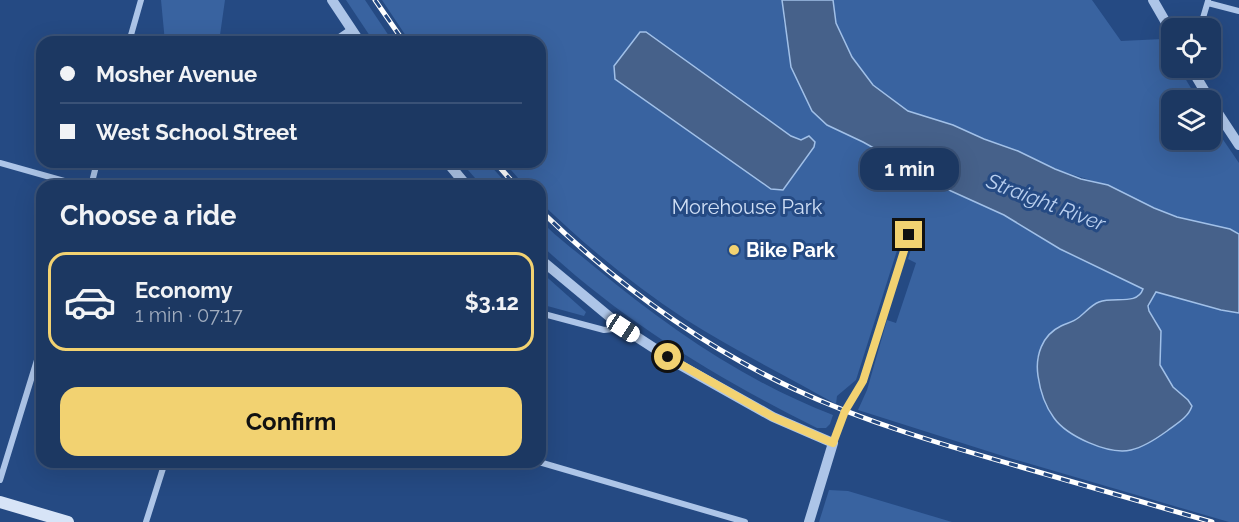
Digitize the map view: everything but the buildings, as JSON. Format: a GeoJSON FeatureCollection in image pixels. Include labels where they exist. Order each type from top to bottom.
{"type":"FeatureCollection","features":[{"type":"Feature","properties":{"kind":"main road"},"geometry":{"type":"LineString","coordinates":[[0,502],[68,522]]}},
{"type":"Feature","properties":{"kind":"street"},"geometry":{"type":"LineString","coordinates":[[131,36],[141,0]]}},
{"type":"Feature","properties":{"kind":"street"},"geometry":{"type":"LineString","coordinates":[[332,0],[356,36]]}},
{"type":"Feature","properties":{"kind":"street"},"geometry":{"type":"LineString","coordinates":[[1153,0],[1163,18]]}},
{"type":"Feature","properties":{"kind":"street"},"geometry":{"type":"LineString","coordinates":[[1203,18],[1208,1],[1239,12]]}},
{"type":"Feature","properties":{"kind":"street"},"geometry":{"type":"LineString","coordinates":[[341,36],[351,29]]}},
{"type":"Feature","properties":{"kind":"street"},"geometry":{"type":"LineString","coordinates":[[1221,118],[1239,145]]}},
{"type":"Feature","properties":{"kind":"street"},"geometry":{"type":"LineString","coordinates":[[0,163],[61,180]]}},
{"type":"Feature","properties":{"kind":"street"},"geometry":{"type":"LineString","coordinates":[[452,168],[462,180]]}},
{"type":"Feature","properties":{"kind":"street"},"geometry":{"type":"LineString","coordinates":[[809,522],[845,411],[863,381],[909,235]]}},
{"type":"Feature","properties":{"kind":"street"},"geometry":{"type":"LineString","coordinates":[[546,264],[623,328],[680,365],[741,400],[802,431],[833,443]]}},
{"type":"Feature","properties":{"kind":"street"},"geometry":{"type":"LineString","coordinates":[[546,315],[604,330],[623,328]]}},
{"type":"Feature","properties":{"kind":"street"},"geometry":{"type":"LineString","coordinates":[[0,480],[36,363]]}},
{"type":"Feature","properties":{"kind":"street"},"geometry":{"type":"LineString","coordinates":[[546,464],[745,522]]}},
{"type":"Feature","properties":{"kind":"street"},"geometry":{"type":"LineString","coordinates":[[146,522],[163,468]]}},
{"type":"Feature","properties":{"kind":"green space"},"geometry":{"type":"Polygon","coordinates":[[[161,0],[225,0],[220,36],[164,36],[161,0]]]}},
{"type":"Feature","properties":{"kind":"green space"},"geometry":{"type":"Polygon","coordinates":[[[346,0],[365,0],[389,36],[370,36],[346,0]]]}},
{"type":"Feature","properties":{"kind":"green space","name":"Morehouse Park"},"geometry":{"type":"Polygon","coordinates":[[[382,0],[782,0],[784,24],[827,125],[863,142],[951,191],[1004,215],[1060,249],[1143,289],[1141,295],[1136,299],[1122,299],[1092,306],[1044,340],[1037,358],[1038,375],[1046,406],[1160,436],[1190,411],[1188,400],[1172,386],[1161,368],[1159,330],[1149,310],[1155,292],[1239,313],[1239,522],[1229,522],[1003,456],[858,410],[867,390],[887,320],[896,323],[916,263],[908,259],[919,223],[907,219],[856,380],[837,396],[836,404],[741,352],[685,319],[628,278],[574,234],[546,208],[546,180],[520,180],[509,168],[546,168],[546,36],[406,36],[382,0]]]}},
{"type":"Feature","properties":{"kind":"green space"},"geometry":{"type":"Polygon","coordinates":[[[833,0],[1092,0],[1121,41],[1161,39],[1161,78],[1185,78],[1192,90],[1161,90],[1161,150],[1221,150],[1221,137],[1239,163],[1239,234],[1230,229],[1177,217],[1096,182],[1055,169],[1018,151],[953,125],[908,111],[873,85],[852,57],[836,23],[833,0]]]}},
{"type":"Feature","properties":{"kind":"green space"},"geometry":{"type":"Polygon","coordinates":[[[466,168],[492,168],[504,180],[477,180],[466,168]]]}},
{"type":"Feature","properties":{"kind":"green space"},"geometry":{"type":"Polygon","coordinates":[[[546,225],[623,290],[679,332],[738,370],[801,402],[833,415],[830,424],[826,428],[817,428],[707,368],[637,323],[571,272],[546,249],[546,225]]]}},
{"type":"Feature","properties":{"kind":"green space"},"geometry":{"type":"Polygon","coordinates":[[[546,276],[586,312],[584,316],[546,306],[546,276]]]}},
{"type":"Feature","properties":{"kind":"green space"},"geometry":{"type":"Polygon","coordinates":[[[829,490],[848,491],[952,522],[819,522],[829,490]]]}},
{"type":"Feature","properties":{"kind":"water","name":"Straight River"},"geometry":{"type":"Polygon","coordinates":[[[782,0],[833,0],[836,23],[852,57],[873,85],[908,111],[953,125],[1081,179],[1108,185],[1177,217],[1230,229],[1239,234],[1239,313],[1156,292],[1148,306],[1161,331],[1160,365],[1173,387],[1192,406],[1185,417],[1150,442],[1136,449],[1122,451],[1089,443],[1060,425],[1043,398],[1037,368],[1041,347],[1054,330],[1076,319],[1096,303],[1105,300],[1130,299],[1140,294],[1143,289],[1060,249],[1004,215],[951,191],[863,142],[827,125],[812,111],[791,67],[782,0]]]}},
{"type":"Feature","properties":{"kind":"water"},"geometry":{"type":"Polygon","coordinates":[[[640,32],[646,32],[791,136],[801,140],[809,136],[815,142],[814,147],[783,190],[771,189],[615,79],[614,66],[640,32]]]}},
{"type":"Feature","properties":{"kind":"railway"},"geometry":{"type":"LineString","coordinates":[[375,0],[400,36]]}},
{"type":"Feature","properties":{"kind":"railway"},"geometry":{"type":"LineString","coordinates":[[500,168],[511,180]]}},
{"type":"Feature","properties":{"kind":"railway"},"geometry":{"type":"LineString","coordinates":[[546,216],[628,287],[660,310],[725,353],[794,389],[878,423],[935,442],[1212,522]]}},
{"type":"Feature","properties":{"kind":"place","name":"Bike Park"},"geometry":{"type":"Point","coordinates":[734,250]}},
{"type":"Feature","properties":{"kind":"route"},"geometry":{"type":"LineString","coordinates":[[668,357],[773,417],[833,443],[845,411],[863,381],[909,235]]}}]}
